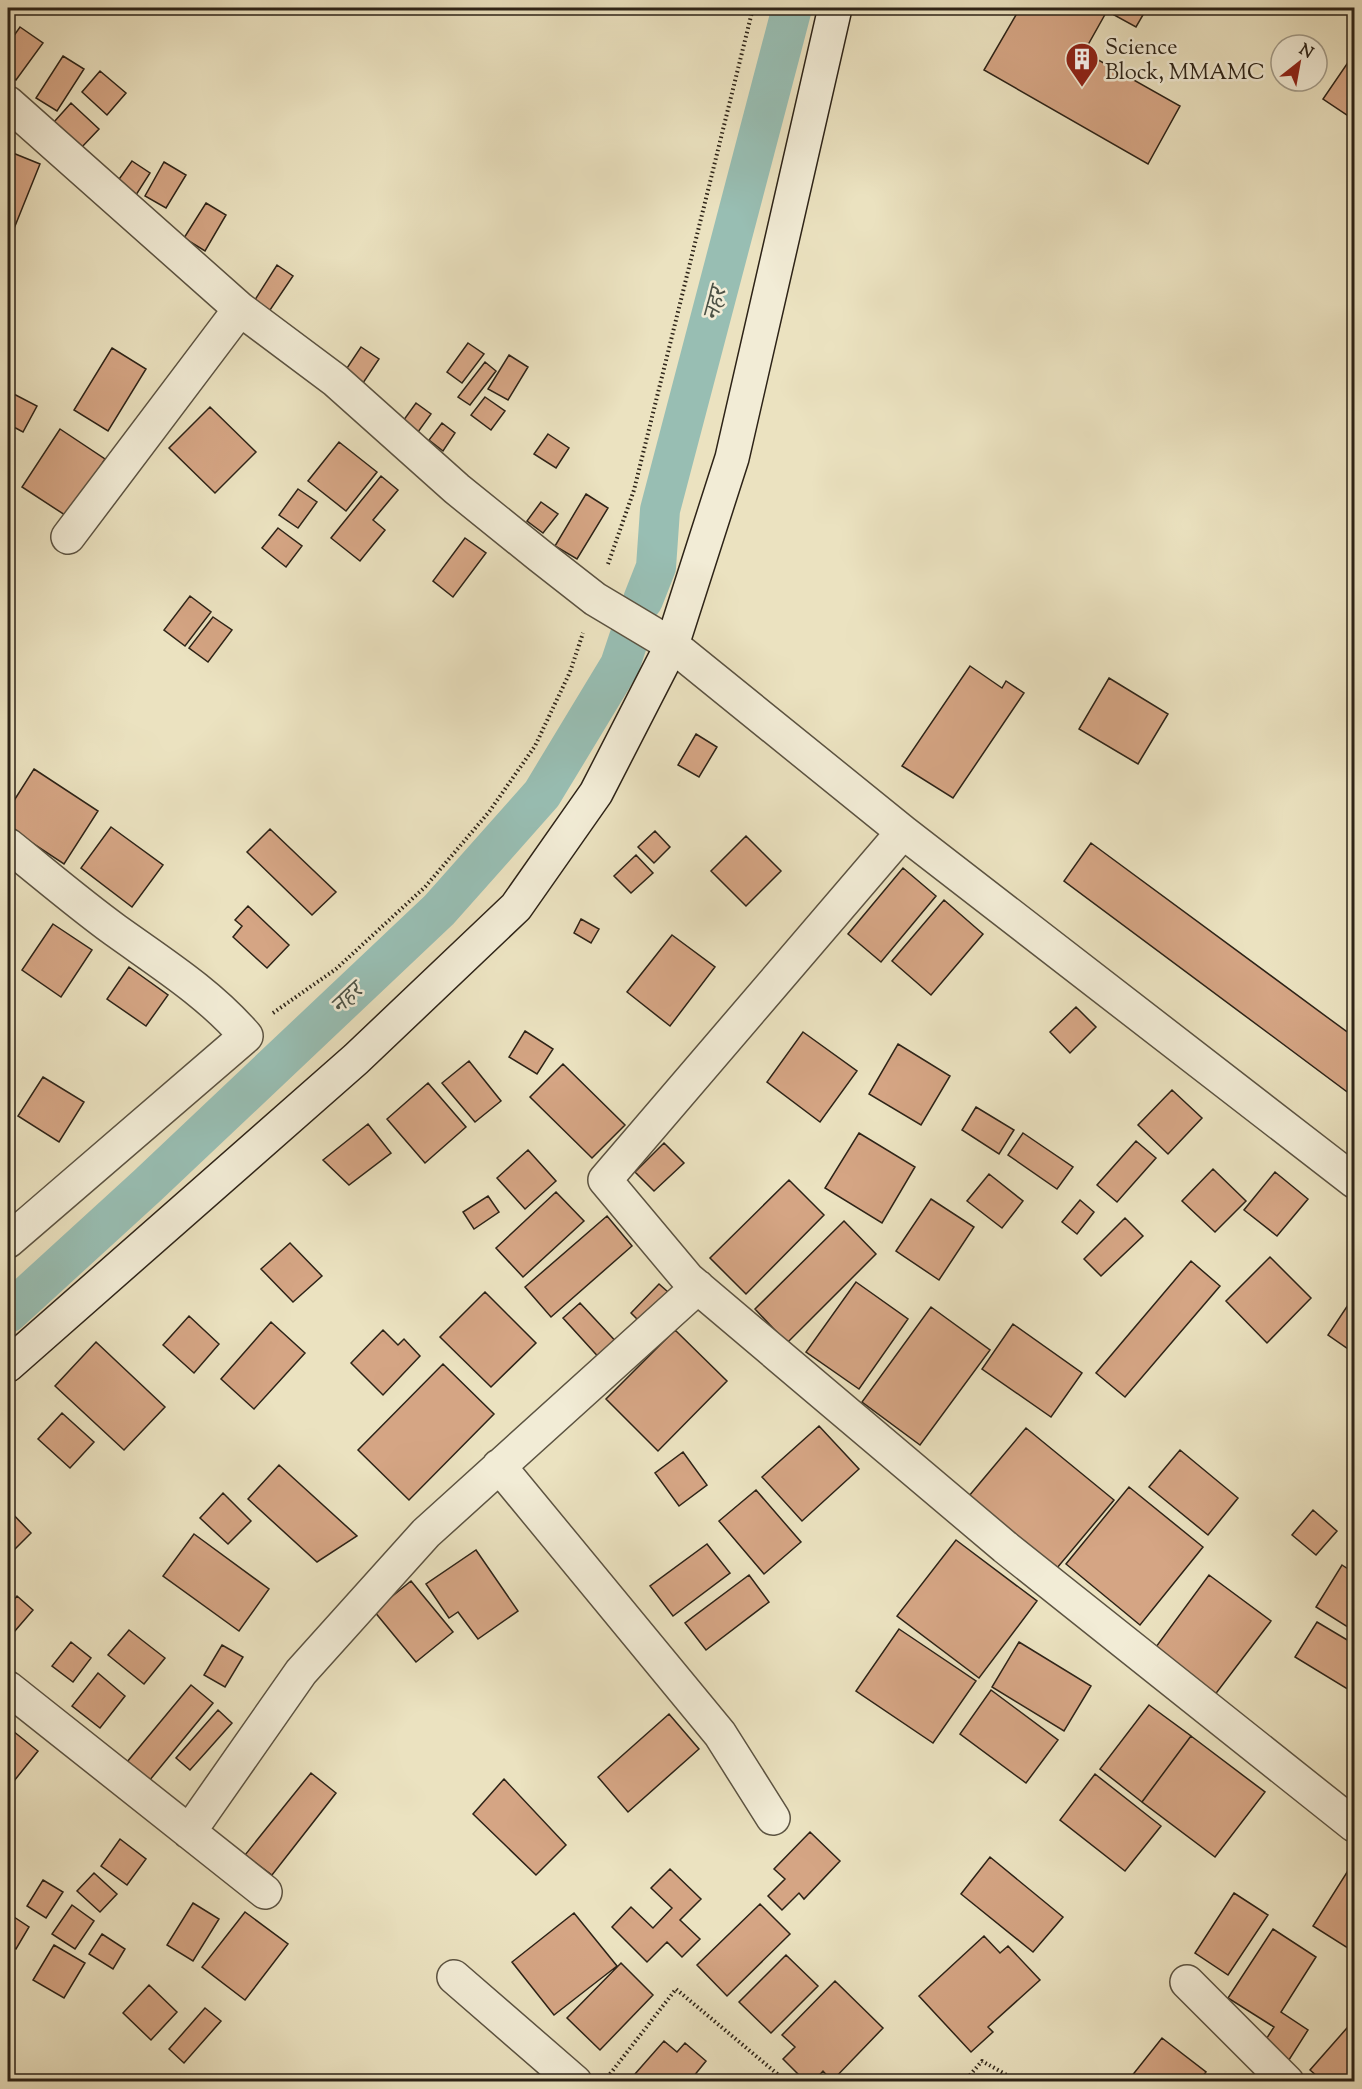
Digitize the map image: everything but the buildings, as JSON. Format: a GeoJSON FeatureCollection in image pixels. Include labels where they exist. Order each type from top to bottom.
{"type":"FeatureCollection","features":[{"type":"Feature","properties":{"kind":"street"},"geometry":{"type":"LineString","coordinates":[[8,1365],[356,1059],[516,907],[596,793],[672,645],[732,458],[835,8]]}},
{"type":"Feature","properties":{"kind":"street"},"geometry":{"type":"LineString","coordinates":[[8,103],[240,309],[335,380],[457,489],[586,592],[672,645],[903,832],[1354,1181]]}},
{"type":"Feature","properties":{"kind":"street"},"geometry":{"type":"LineString","coordinates":[[68,537],[240,309]]}},
{"type":"Feature","properties":{"kind":"street"},"geometry":{"type":"LineString","coordinates":[[903,832],[605,1180],[698,1287],[1005,1547],[1354,1825]]}},
{"type":"Feature","properties":{"kind":"street"},"geometry":{"type":"LineString","coordinates":[[8,844],[115,930],[150,952],[222,1007],[246,1036],[8,1241]]}},
{"type":"Feature","properties":{"kind":"street"},"geometry":{"type":"LineString","coordinates":[[189,1832],[301,1672],[426,1533],[698,1287]]}},
{"type":"Feature","properties":{"kind":"street"},"geometry":{"type":"LineString","coordinates":[[499,1466],[720,1734],[774,1818]]}},
{"type":"Feature","properties":{"kind":"street"},"geometry":{"type":"LineString","coordinates":[[8,1688],[265,1892]]}},
{"type":"Feature","properties":{"kind":"street"},"geometry":{"type":"LineString","coordinates":[[454,1977],[575,2082]]}},
{"type":"Feature","properties":{"kind":"street"},"geometry":{"type":"LineString","coordinates":[[1187,1982],[1287,2082]]}},
{"type":"Feature","properties":{"kind":"path"},"geometry":{"type":"LineString","coordinates":[[604,2082],[675,1989],[787,2082]]}},
{"type":"Feature","properties":{"kind":"path"},"geometry":{"type":"LineString","coordinates":[[964,2082],[982,2061],[1019,2082]]}},
{"type":"Feature","properties":{"kind":"waterway","name":"नहर"},"geometry":{"type":"LineString","coordinates":[[643,600],[656,567],[660,510],[792,8]]}},
{"type":"Feature","properties":{"kind":"waterway","name":"नहर"},"geometry":{"type":"LineString","coordinates":[[8,1313],[147,1186],[439,910],[542,794],[620,665],[629,638]]}},
{"type":"Feature","properties":{"kind":"place","name":"Science Block, MMAMC"},"geometry":{"type":"Point","coordinates":[1082,88]}}]}
